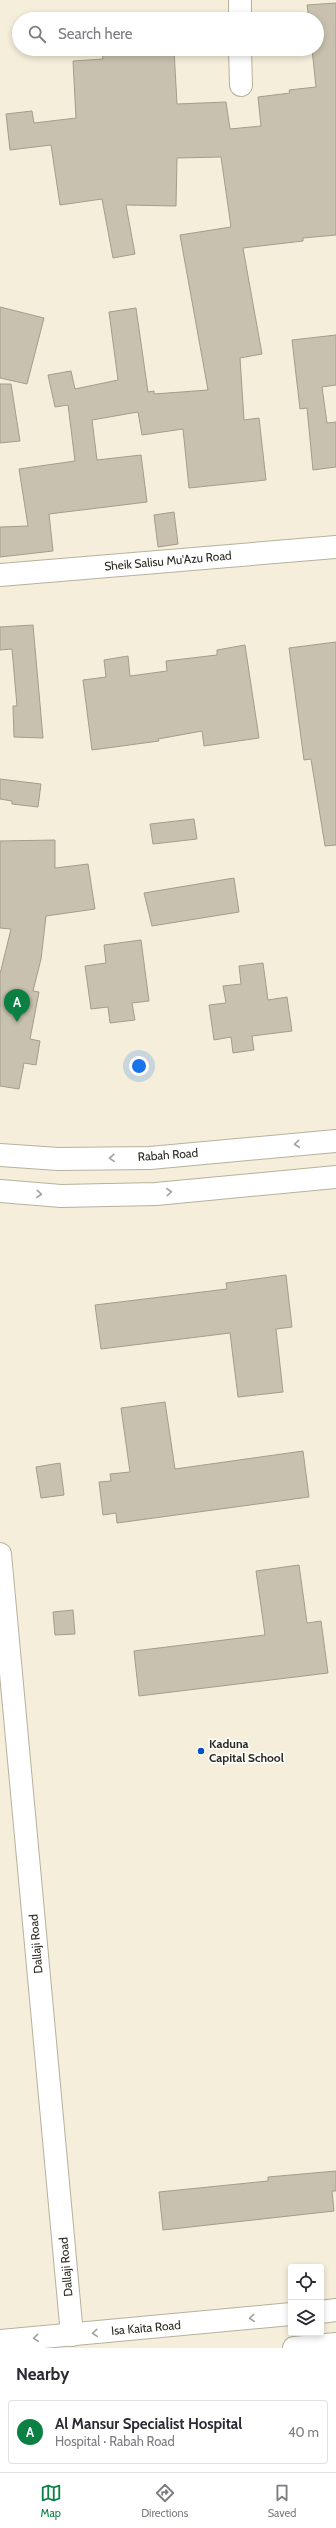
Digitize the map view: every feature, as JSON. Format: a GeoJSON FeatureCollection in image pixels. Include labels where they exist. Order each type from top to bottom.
{"type":"FeatureCollection","features":[{"type":"Feature","properties":{"kind":"street"},"geometry":{"type":"LineString","coordinates":[[240,0],[240,12]]}},
{"type":"Feature","properties":{"kind":"street"},"geometry":{"type":"LineString","coordinates":[[240,56],[240,84]]}},
{"type":"Feature","properties":{"kind":"street","name":"Sheik Salisu Mu'Azu Road"},"geometry":{"type":"LineString","coordinates":[[0,575],[336,547]]}},
{"type":"Feature","properties":{"kind":"street","name":"Rabah Road"},"geometry":{"type":"LineString","coordinates":[[0,1154],[58,1159],[150,1158],[336,1141]]}},
{"type":"Feature","properties":{"kind":"street"},"geometry":{"type":"LineString","coordinates":[[0,1191],[61,1196],[156,1194],[336,1177]]}},
{"type":"Feature","properties":{"kind":"street","name":"Dallaji Road"},"geometry":{"type":"LineString","coordinates":[[0,1554],[72,2335]]}},
{"type":"Feature","properties":{"kind":"street"},"geometry":{"type":"LineString","coordinates":[[324,2312],[336,2310]]}},
{"type":"Feature","properties":{"kind":"street","name":"Isa Kaita Road"},"geometry":{"type":"LineString","coordinates":[[0,2342],[288,2314]]}},
{"type":"Feature","properties":{"kind":"street"},"geometry":{"type":"LineString","coordinates":[[294,2348],[336,2344]]}},
{"type":"Feature","properties":{"kind":"building"},"geometry":{"type":"Polygon","coordinates":[[[336,3],[336,235],[303,238],[303,241],[243,248],[262,354],[240,358],[244,420],[259,418],[266,480],[189,488],[183,429],[142,435],[138,412],[92,420],[97,460],[141,455],[147,502],[49,514],[53,551],[0,557],[0,527],[28,526],[19,469],[75,461],[68,405],[55,407],[48,375],[71,371],[75,389],[118,380],[109,312],[136,308],[148,392],[154,391],[154,394],[208,390],[180,235],[231,227],[221,157],[177,158],[176,206],[126,205],[135,254],[113,258],[102,199],[60,205],[51,145],[10,150],[6,114],[32,111],[34,123],[76,118],[73,61],[103,59],[103,56],[174,56],[177,104],[226,102],[230,129],[261,126],[258,97],[290,93],[289,90],[316,87],[313,56],[324,56],[324,12],[308,12],[307,5],[336,3]]]}},
{"type":"Feature","properties":{"kind":"building"},"geometry":{"type":"Polygon","coordinates":[[[0,307],[44,318],[27,384],[0,378],[0,307]]]}},
{"type":"Feature","properties":{"kind":"building"},"geometry":{"type":"Polygon","coordinates":[[[336,335],[336,385],[322,387],[327,423],[336,422],[336,467],[313,470],[307,408],[300,409],[292,340],[336,335]]]}},
{"type":"Feature","properties":{"kind":"building"},"geometry":{"type":"Polygon","coordinates":[[[0,384],[11,384],[20,441],[0,443],[0,384]]]}},
{"type":"Feature","properties":{"kind":"building"},"geometry":{"type":"Polygon","coordinates":[[[174,512],[178,544],[158,547],[154,515],[174,512]]]}},
{"type":"Feature","properties":{"kind":"building"},"geometry":{"type":"Polygon","coordinates":[[[33,625],[43,738],[14,737],[13,706],[17,706],[12,649],[0,650],[0,627],[33,625]]]}},
{"type":"Feature","properties":{"kind":"building"},"geometry":{"type":"Polygon","coordinates":[[[336,642],[336,845],[325,846],[311,759],[304,760],[289,648],[336,642]]]}},
{"type":"Feature","properties":{"kind":"building"},"geometry":{"type":"Polygon","coordinates":[[[245,645],[259,738],[204,746],[202,731],[158,739],[159,741],[92,750],[83,680],[106,677],[104,660],[128,656],[130,676],[167,671],[166,661],[217,655],[217,650],[245,645]]]}},
{"type":"Feature","properties":{"kind":"building"},"geometry":{"type":"Polygon","coordinates":[[[0,779],[41,784],[38,807],[12,804],[12,801],[0,799],[0,779]]]}},
{"type":"Feature","properties":{"kind":"building"},"geometry":{"type":"Polygon","coordinates":[[[194,819],[197,839],[153,844],[150,824],[194,819]]]}},
{"type":"Feature","properties":{"kind":"building"},"geometry":{"type":"Polygon","coordinates":[[[55,840],[55,868],[88,864],[95,909],[46,916],[41,959],[33,991],[39,992],[30,1039],[40,1041],[36,1065],[24,1063],[19,1089],[0,1086],[0,974],[11,929],[0,928],[0,841],[55,840]]]}},
{"type":"Feature","properties":{"kind":"building"},"geometry":{"type":"Polygon","coordinates":[[[234,878],[239,912],[152,926],[144,893],[234,878]]]}},
{"type":"Feature","properties":{"kind":"building"},"geometry":{"type":"Polygon","coordinates":[[[141,940],[149,1001],[132,1003],[135,1020],[110,1023],[108,1007],[91,1009],[85,966],[106,963],[104,945],[141,940]]]}},
{"type":"Feature","properties":{"kind":"building"},"geometry":{"type":"Polygon","coordinates":[[[263,963],[268,1000],[287,997],[292,1031],[252,1036],[254,1050],[233,1053],[231,1037],[214,1040],[209,1005],[226,1003],[223,986],[241,984],[239,966],[263,963]]]}},
{"type":"Feature","properties":{"kind":"building"},"geometry":{"type":"Polygon","coordinates":[[[286,1275],[292,1327],[276,1329],[283,1392],[238,1397],[230,1333],[101,1349],[95,1305],[227,1289],[226,1283],[286,1275]]]}},
{"type":"Feature","properties":{"kind":"building"},"geometry":{"type":"Polygon","coordinates":[[[165,1402],[175,1469],[303,1451],[309,1497],[117,1523],[116,1513],[103,1515],[99,1482],[111,1481],[110,1474],[130,1472],[121,1408],[165,1402]]]}},
{"type":"Feature","properties":{"kind":"building"},"geometry":{"type":"Polygon","coordinates":[[[60,1463],[64,1495],[41,1498],[36,1467],[60,1463]]]}},
{"type":"Feature","properties":{"kind":"building"},"geometry":{"type":"Polygon","coordinates":[[[299,1565],[307,1623],[321,1621],[328,1673],[139,1696],[134,1651],[265,1635],[256,1571],[299,1565]]]}},
{"type":"Feature","properties":{"kind":"building"},"geometry":{"type":"Polygon","coordinates":[[[73,1610],[75,1634],[55,1635],[53,1612],[73,1610]]]}},
{"type":"Feature","properties":{"kind":"building"},"geometry":{"type":"Polygon","coordinates":[[[336,2171],[336,2191],[332,2191],[334,2211],[163,2230],[159,2192],[268,2181],[268,2177],[336,2171]]]}},
{"type":"Feature","properties":{"kind":"place","name":"Al Mansur Specialist Hospital"},"geometry":{"type":"Point","coordinates":[17,1022]}},
{"type":"Feature","properties":{"kind":"place","name":"Kaduna Capital School"},"geometry":{"type":"Point","coordinates":[201,1751]}}]}
